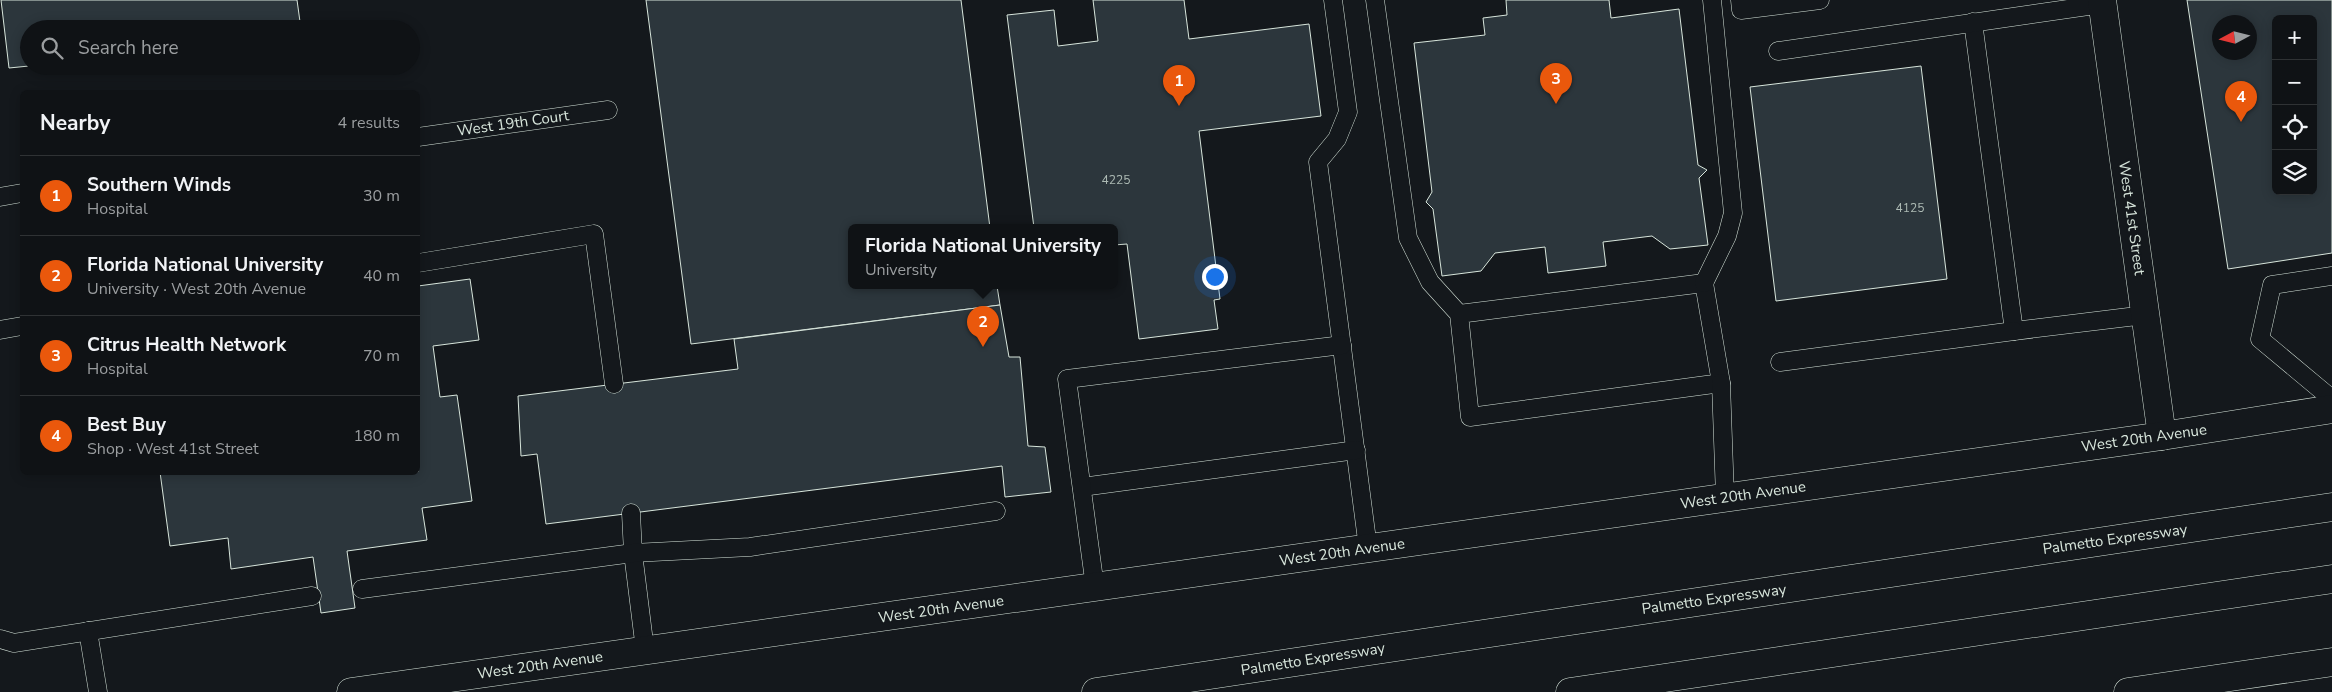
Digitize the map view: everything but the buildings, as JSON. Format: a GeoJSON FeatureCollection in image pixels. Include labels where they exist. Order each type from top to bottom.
{"type":"FeatureCollection","features":[{"type":"Feature","properties":{"kind":"main road","name":"West 41st Street"},"geometry":{"type":"LineString","coordinates":[[2102,2],[2162,436]]}},
{"type":"Feature","properties":{"kind":"main road","name":"West 20th Avenue"},"geometry":{"type":"LineString","coordinates":[[351,692],[2162,436],[2332,409]]}},
{"type":"Feature","properties":{"kind":"main road","name":"Palmetto Expressway"},"geometry":{"type":"LineString","coordinates":[[1096,692],[2332,507]]}},
{"type":"Feature","properties":{"kind":"main road"},"geometry":{"type":"LineString","coordinates":[[1570,692],[2332,579]]}},
{"type":"Feature","properties":{"kind":"main road"},"geometry":{"type":"LineString","coordinates":[[2128,692],[2332,662]]}},
{"type":"Feature","properties":{"kind":"lane"},"geometry":{"type":"LineString","coordinates":[[1333,0],[1348,112],[1337,139],[1318,162],[1368,548]]}},
{"type":"Feature","properties":{"kind":"lane"},"geometry":{"type":"LineString","coordinates":[[1375,0],[1408,238],[1430,282],[1459,314],[1470,417],[1721,383]]}},
{"type":"Feature","properties":{"kind":"lane"},"geometry":{"type":"LineString","coordinates":[[1712,0],[1733,213],[1727,236],[1704,283],[1721,383],[1725,497]]}},
{"type":"Feature","properties":{"kind":"lane"},"geometry":{"type":"LineString","coordinates":[[1740,0],[1741,10],[1820,0]]}},
{"type":"Feature","properties":{"kind":"lane"},"geometry":{"type":"LineString","coordinates":[[1778,51],[2102,2]]}},
{"type":"Feature","properties":{"kind":"lane"},"geometry":{"type":"LineString","coordinates":[[1973,22],[2014,331]]}},
{"type":"Feature","properties":{"kind":"lane","name":"West 19th Court"},"geometry":{"type":"LineString","coordinates":[[420,137],[608,110]]}},
{"type":"Feature","properties":{"kind":"lane"},"geometry":{"type":"LineString","coordinates":[[0,197],[20,193]]}},
{"type":"Feature","properties":{"kind":"lane"},"geometry":{"type":"LineString","coordinates":[[420,263],[594,234],[614,384]]}},
{"type":"Feature","properties":{"kind":"lane"},"geometry":{"type":"LineString","coordinates":[[2332,276],[2272,285],[2260,339],[2332,399]]}},
{"type":"Feature","properties":{"kind":"lane"},"geometry":{"type":"LineString","coordinates":[[1459,314],[1704,283]]}},
{"type":"Feature","properties":{"kind":"lane"},"geometry":{"type":"LineString","coordinates":[[1780,362],[2145,315]]}},
{"type":"Feature","properties":{"kind":"lane"},"geometry":{"type":"LineString","coordinates":[[0,330],[20,326]]}},
{"type":"Feature","properties":{"kind":"lane"},"geometry":{"type":"LineString","coordinates":[[1094,587],[1067,379],[1342,345]]}},
{"type":"Feature","properties":{"kind":"lane"},"geometry":{"type":"LineString","coordinates":[[1082,487],[1356,450]]}},
{"type":"Feature","properties":{"kind":"lane"},"geometry":{"type":"LineString","coordinates":[[362,589],[633,553],[750,547],[996,511]]}},
{"type":"Feature","properties":{"kind":"lane"},"geometry":{"type":"LineString","coordinates":[[631,513],[633,553],[645,650]]}},
{"type":"Feature","properties":{"kind":"lane"},"geometry":{"type":"LineString","coordinates":[[0,639],[14,643],[312,596]]}},
{"type":"Feature","properties":{"kind":"lane"},"geometry":{"type":"LineString","coordinates":[[88,631],[98,692]]}},
{"type":"Feature","properties":{"kind":"place","name":"Citrus Health Network"},"geometry":{"type":"Point","coordinates":[1556,104]}},
{"type":"Feature","properties":{"kind":"place","name":"Southern Winds"},"geometry":{"type":"Point","coordinates":[1179,106]}},
{"type":"Feature","properties":{"kind":"place","name":"Best Buy"},"geometry":{"type":"Point","coordinates":[2241,122]}},
{"type":"Feature","properties":{"kind":"place","name":"Florida National University"},"geometry":{"type":"Point","coordinates":[983,347]}}]}
